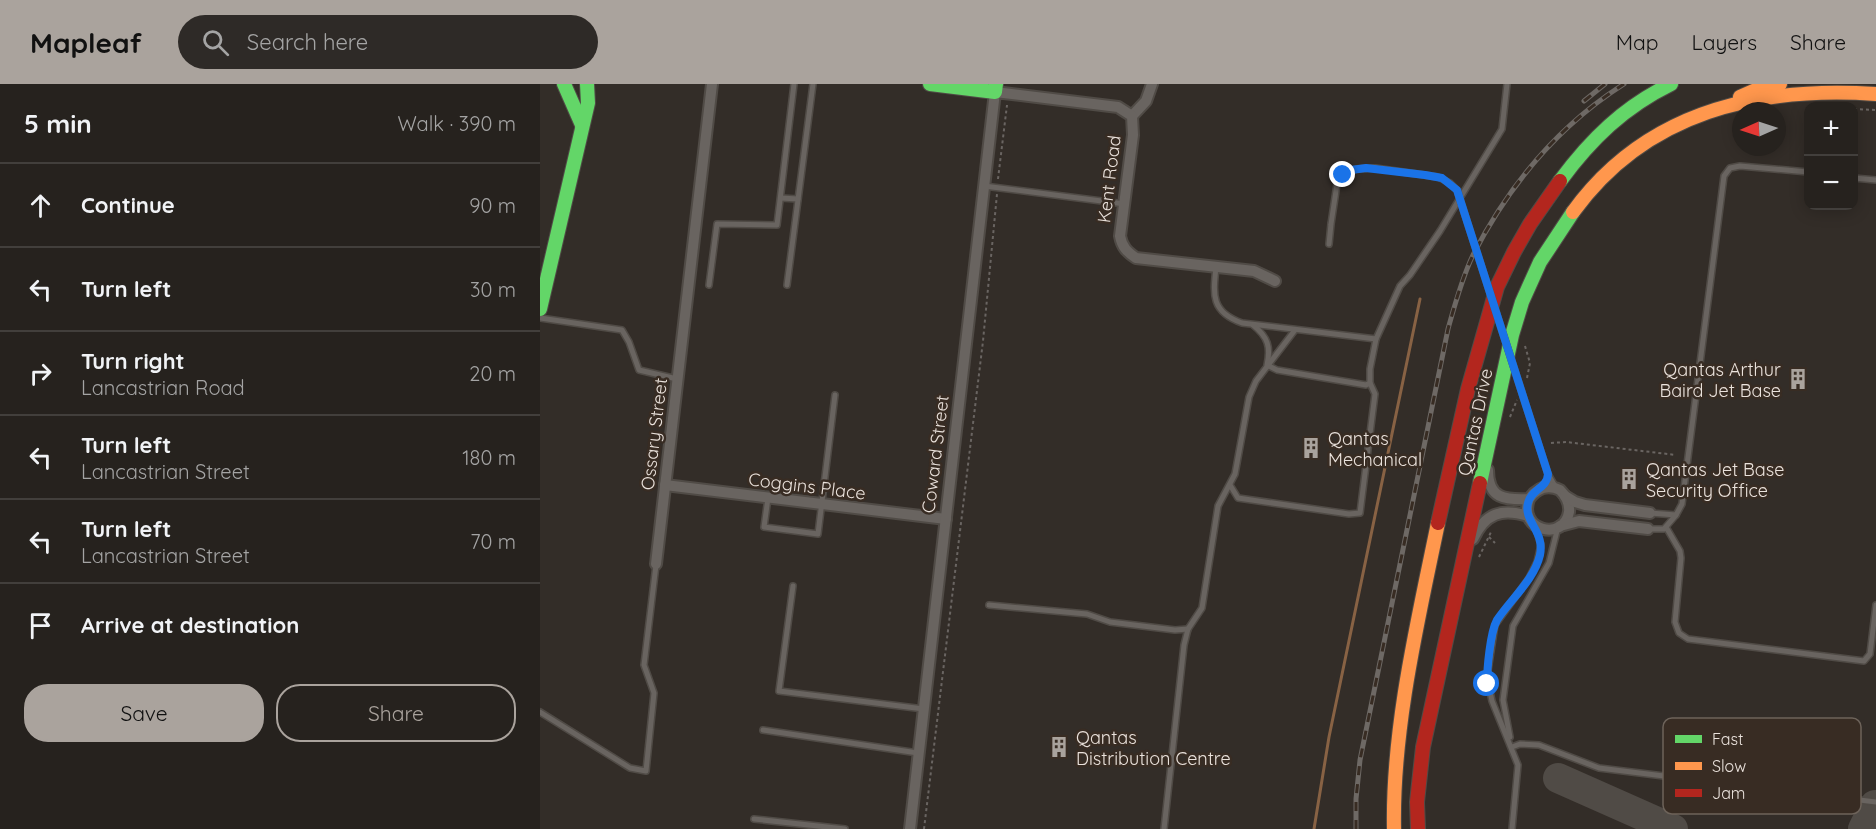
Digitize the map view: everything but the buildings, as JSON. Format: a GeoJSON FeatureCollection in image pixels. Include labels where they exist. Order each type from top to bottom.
{"type":"FeatureCollection","features":[{"type":"Feature","properties":{"kind":"main road"},"geometry":{"type":"LineString","coordinates":[[564,84],[582,125]]}},
{"type":"Feature","properties":{"kind":"main road"},"geometry":{"type":"LineString","coordinates":[[540,309],[588,103],[587,84]]}},
{"type":"Feature","properties":{"kind":"main road","name":"Kent Road"},"geometry":{"type":"LineString","coordinates":[[936,84],[995,88]]}},
{"type":"Feature","properties":{"kind":"main road","name":"Qantas Drive"},"geometry":{"type":"LineString","coordinates":[[1394,829],[1394,781],[1415,635],[1459,424],[1484,329],[1502,276],[1531,222],[1573,164],[1608,127],[1660,87],[1671,84]]}},
{"type":"Feature","properties":{"kind":"main road"},"geometry":{"type":"LineString","coordinates":[[1715,107],[1758,89],[1780,84]]}},
{"type":"Feature","properties":{"kind":"main road"},"geometry":{"type":"LineString","coordinates":[[1715,107],[1767,94],[1811,89],[1841,89],[1876,94]]}},
{"type":"Feature","properties":{"kind":"main road","name":"Qantas Drive"},"geometry":{"type":"LineString","coordinates":[[1418,829],[1417,802],[1423,747],[1512,335],[1526,289],[1574,210],[1606,172],[1634,150],[1668,129],[1715,107]]}},
{"type":"Feature","properties":{"kind":"main road"},"geometry":{"type":"LineString","coordinates":[[1382,829],[1386,777],[1404,706]]}},
{"type":"Feature","properties":{"kind":"street","name":"Ossary Street"},"geometry":{"type":"LineString","coordinates":[[656,564],[712,84]]}},
{"type":"Feature","properties":{"kind":"street"},"geometry":{"type":"LineString","coordinates":[[1132,116],[1146,101],[1152,84]]}},
{"type":"Feature","properties":{"kind":"street","name":"Kent Road"},"geometry":{"type":"LineString","coordinates":[[995,88],[1118,107],[1132,116],[1133,135],[1120,237],[1121,244],[1127,252],[1136,258],[1254,271],[1275,281]]}},
{"type":"Feature","properties":{"kind":"street","name":"Coward Street"},"geometry":{"type":"LineString","coordinates":[[910,829],[995,88]]}},
{"type":"Feature","properties":{"kind":"street"},"geometry":{"type":"LineString","coordinates":[[1488,445],[1488,484],[1495,495],[1503,498],[1529,499]]}},
{"type":"Feature","properties":{"kind":"street","name":"Coggins Place"},"geometry":{"type":"LineString","coordinates":[[665,485],[946,519]]}},
{"type":"Feature","properties":{"kind":"street"},"geometry":{"type":"LineString","coordinates":[[1549,487],[1579,503],[1645,512],[1643,529],[1579,521],[1544,530],[1535,526],[1528,516],[1529,499],[1539,489],[1549,487]]}},
{"type":"Feature","properties":{"kind":"street"},"geometry":{"type":"LineString","coordinates":[[1559,527],[1568,515],[1568,502],[1562,493]]}},
{"type":"Feature","properties":{"kind":"street"},"geometry":{"type":"LineString","coordinates":[[1462,567],[1476,533],[1488,518],[1510,512],[1528,516]]}},
{"type":"Feature","properties":{"kind":"lane"},"geometry":{"type":"LineString","coordinates":[[709,285],[717,224],[777,225],[794,84]]}},
{"type":"Feature","properties":{"kind":"lane"},"geometry":{"type":"LineString","coordinates":[[787,285],[813,84]]}},
{"type":"Feature","properties":{"kind":"lane"},"geometry":{"type":"LineString","coordinates":[[1230,485],[1238,498],[1349,514],[1360,513],[1375,394],[1370,383],[1370,369],[1376,339],[1400,286],[1440,231],[1502,129],[1508,84]]}},
{"type":"Feature","properties":{"kind":"lane"},"geometry":{"type":"LineString","coordinates":[[1643,529],[1660,530],[1666,527],[1682,504],[1722,179],[1730,168],[1740,165],[1804,171]]}},
{"type":"Feature","properties":{"kind":"lane"},"geometry":{"type":"LineString","coordinates":[[1329,244],[1337,184],[1343,175],[1356,169],[1375,168],[1438,177],[1450,183],[1457,190],[1548,474],[1552,483],[1562,493]]}},
{"type":"Feature","properties":{"kind":"lane"},"geometry":{"type":"LineString","coordinates":[[1858,178],[1876,180]]}},
{"type":"Feature","properties":{"kind":"lane"},"geometry":{"type":"LineString","coordinates":[[984,186],[1125,204]]}},
{"type":"Feature","properties":{"kind":"lane"},"geometry":{"type":"LineString","coordinates":[[780,198],[798,199]]}},
{"type":"Feature","properties":{"kind":"lane"},"geometry":{"type":"LineString","coordinates":[[1216,267],[1214,298],[1219,308],[1227,316],[1242,323],[1376,339]]}},
{"type":"Feature","properties":{"kind":"lane"},"geometry":{"type":"LineString","coordinates":[[540,318],[622,330],[639,370],[677,379]]}},
{"type":"Feature","properties":{"kind":"lane"},"geometry":{"type":"LineString","coordinates":[[1253,325],[1262,332],[1269,343],[1267,365]]}},
{"type":"Feature","properties":{"kind":"lane"},"geometry":{"type":"LineString","coordinates":[[1164,829],[1184,645],[1188,629],[1202,608],[1218,506],[1235,474],[1249,397],[1256,381],[1295,330]]}},
{"type":"Feature","properties":{"kind":"lane"},"geometry":{"type":"LineString","coordinates":[[1267,365],[1276,370],[1366,385],[1370,383]]}},
{"type":"Feature","properties":{"kind":"lane"},"geometry":{"type":"LineString","coordinates":[[768,498],[764,527],[818,534],[835,395]]}},
{"type":"Feature","properties":{"kind":"lane"},"geometry":{"type":"LineString","coordinates":[[1539,489],[1545,484],[1548,474]]}},
{"type":"Feature","properties":{"kind":"lane"},"geometry":{"type":"LineString","coordinates":[[1645,512],[1676,515]]}},
{"type":"Feature","properties":{"kind":"lane"},"geometry":{"type":"LineString","coordinates":[[1512,829],[1518,772],[1517,759],[1492,701],[1487,677],[1495,625],[1531,575],[1537,562],[1541,545],[1535,526]]}},
{"type":"Feature","properties":{"kind":"lane"},"geometry":{"type":"LineString","coordinates":[[1512,747],[1503,700],[1512,632],[1519,614],[1549,563],[1559,527]]}},
{"type":"Feature","properties":{"kind":"lane"},"geometry":{"type":"LineString","coordinates":[[1666,527],[1680,550],[1675,622],[1679,633],[1688,639],[1864,661],[1870,654],[1876,605]]}},
{"type":"Feature","properties":{"kind":"lane","name":"Ossary Street"},"geometry":{"type":"LineString","coordinates":[[540,712],[630,768],[646,771],[654,693],[644,665],[656,564]]}},
{"type":"Feature","properties":{"kind":"lane"},"geometry":{"type":"LineString","coordinates":[[793,586],[779,691],[924,709]]}},
{"type":"Feature","properties":{"kind":"lane"},"geometry":{"type":"LineString","coordinates":[[989,605],[1087,614],[1110,622],[1176,630],[1188,629]]}},
{"type":"Feature","properties":{"kind":"lane"},"geometry":{"type":"LineString","coordinates":[[763,730],[918,753]]}},
{"type":"Feature","properties":{"kind":"lane"},"geometry":{"type":"LineString","coordinates":[[1512,747],[1520,744],[1539,745],[1599,768],[1663,776]]}},
{"type":"Feature","properties":{"kind":"lane"},"geometry":{"type":"LineString","coordinates":[[1861,800],[1876,802]]}},
{"type":"Feature","properties":{"kind":"lane"},"geometry":{"type":"LineString","coordinates":[[754,819],[845,829]]}},
{"type":"Feature","properties":{"kind":"path"},"geometry":{"type":"LineString","coordinates":[[1858,108],[1876,110]]}},
{"type":"Feature","properties":{"kind":"path"},"geometry":{"type":"LineString","coordinates":[[924,829],[983,341],[1005,112]]}},
{"type":"Feature","properties":{"kind":"path"},"geometry":{"type":"LineString","coordinates":[[1523,339],[1530,363],[1526,381]]}},
{"type":"Feature","properties":{"kind":"path"},"geometry":{"type":"LineString","coordinates":[[1509,420],[1519,394]]}},
{"type":"Feature","properties":{"kind":"path"},"geometry":{"type":"LineString","coordinates":[[1551,443],[1568,442],[1676,455]]}},
{"type":"Feature","properties":{"kind":"path"},"geometry":{"type":"LineString","coordinates":[[1489,537],[1495,543]]}},
{"type":"Feature","properties":{"kind":"waterway"},"geometry":{"type":"LineString","coordinates":[[1314,829],[1329,737],[1420,299]]}},
{"type":"Feature","properties":{"kind":"taxiway"},"geometry":{"type":"LineString","coordinates":[[1558,778],[1673,829]]}},
{"type":"Feature","properties":{"kind":"taxiway"},"geometry":{"type":"LineString","coordinates":[[1863,829],[1875,805]]}},
{"type":"Feature","properties":{"kind":"railway"},"geometry":{"type":"LineString","coordinates":[[1584,101],[1605,84]]}},
{"type":"Feature","properties":{"kind":"railway"},"geometry":{"type":"LineString","coordinates":[[1356,829],[1360,760],[1448,329],[1462,282],[1487,229],[1519,181],[1557,138],[1600,101],[1624,84]]}},
{"type":"Feature","properties":{"kind":"traffic: fast"},"geometry":{"type":"LineString","coordinates":[[564,84],[582,125]]}},
{"type":"Feature","properties":{"kind":"traffic: fast"},"geometry":{"type":"LineString","coordinates":[[540,309],[588,103],[587,84]]}},
{"type":"Feature","properties":{"kind":"traffic: fast"},"geometry":{"type":"LineString","coordinates":[[930,84],[995,92],[996,84]]}},
{"type":"Feature","properties":{"kind":"traffic: fast"},"geometry":{"type":"LineString","coordinates":[[1560,181],[1584,151],[1610,125],[1638,103],[1671,84]]}},
{"type":"Feature","properties":{"kind":"traffic: fast"},"geometry":{"type":"LineString","coordinates":[[1480,483],[1512,335],[1522,302],[1540,262],[1573,212]]}},
{"type":"Feature","properties":{"kind":"traffic: slow"},"geometry":{"type":"LineString","coordinates":[[1740,97],[1758,89],[1780,84]]}},
{"type":"Feature","properties":{"kind":"traffic: slow"},"geometry":{"type":"LineString","coordinates":[[1573,212],[1602,178],[1635,150],[1670,128],[1708,112],[1748,101],[1789,95],[1876,94]]}},
{"type":"Feature","properties":{"kind":"traffic: slow"},"geometry":{"type":"LineString","coordinates":[[1394,829],[1394,791],[1402,714],[1438,523]]}},
{"type":"Feature","properties":{"kind":"traffic: jam"},"geometry":{"type":"LineString","coordinates":[[1438,523],[1468,389],[1497,287],[1530,224],[1560,181]]}},
{"type":"Feature","properties":{"kind":"traffic: jam"},"geometry":{"type":"LineString","coordinates":[[1418,829],[1417,802],[1423,747],[1480,483]]}},
{"type":"Feature","properties":{"kind":"place","name":"Qantas Arthur Baird Jet Base"},"geometry":{"type":"Point","coordinates":[1798,379]}},
{"type":"Feature","properties":{"kind":"place","name":"Qantas Mechanical"},"geometry":{"type":"Point","coordinates":[1311,448]}},
{"type":"Feature","properties":{"kind":"place","name":"Qantas Jet Base Security Office"},"geometry":{"type":"Point","coordinates":[1629,479]}},
{"type":"Feature","properties":{"kind":"place","name":"Qantas Distribution Centre"},"geometry":{"type":"Point","coordinates":[1059,747]}},
{"type":"Feature","properties":{"kind":"route"},"geometry":{"type":"LineString","coordinates":[[1343,175],[1351,170],[1366,168],[1425,175],[1442,178],[1457,190],[1548,474],[1544,486],[1533,493],[1527,504],[1528,516],[1539,535],[1540,553],[1534,570],[1497,620],[1493,630],[1487,684]]}}]}
